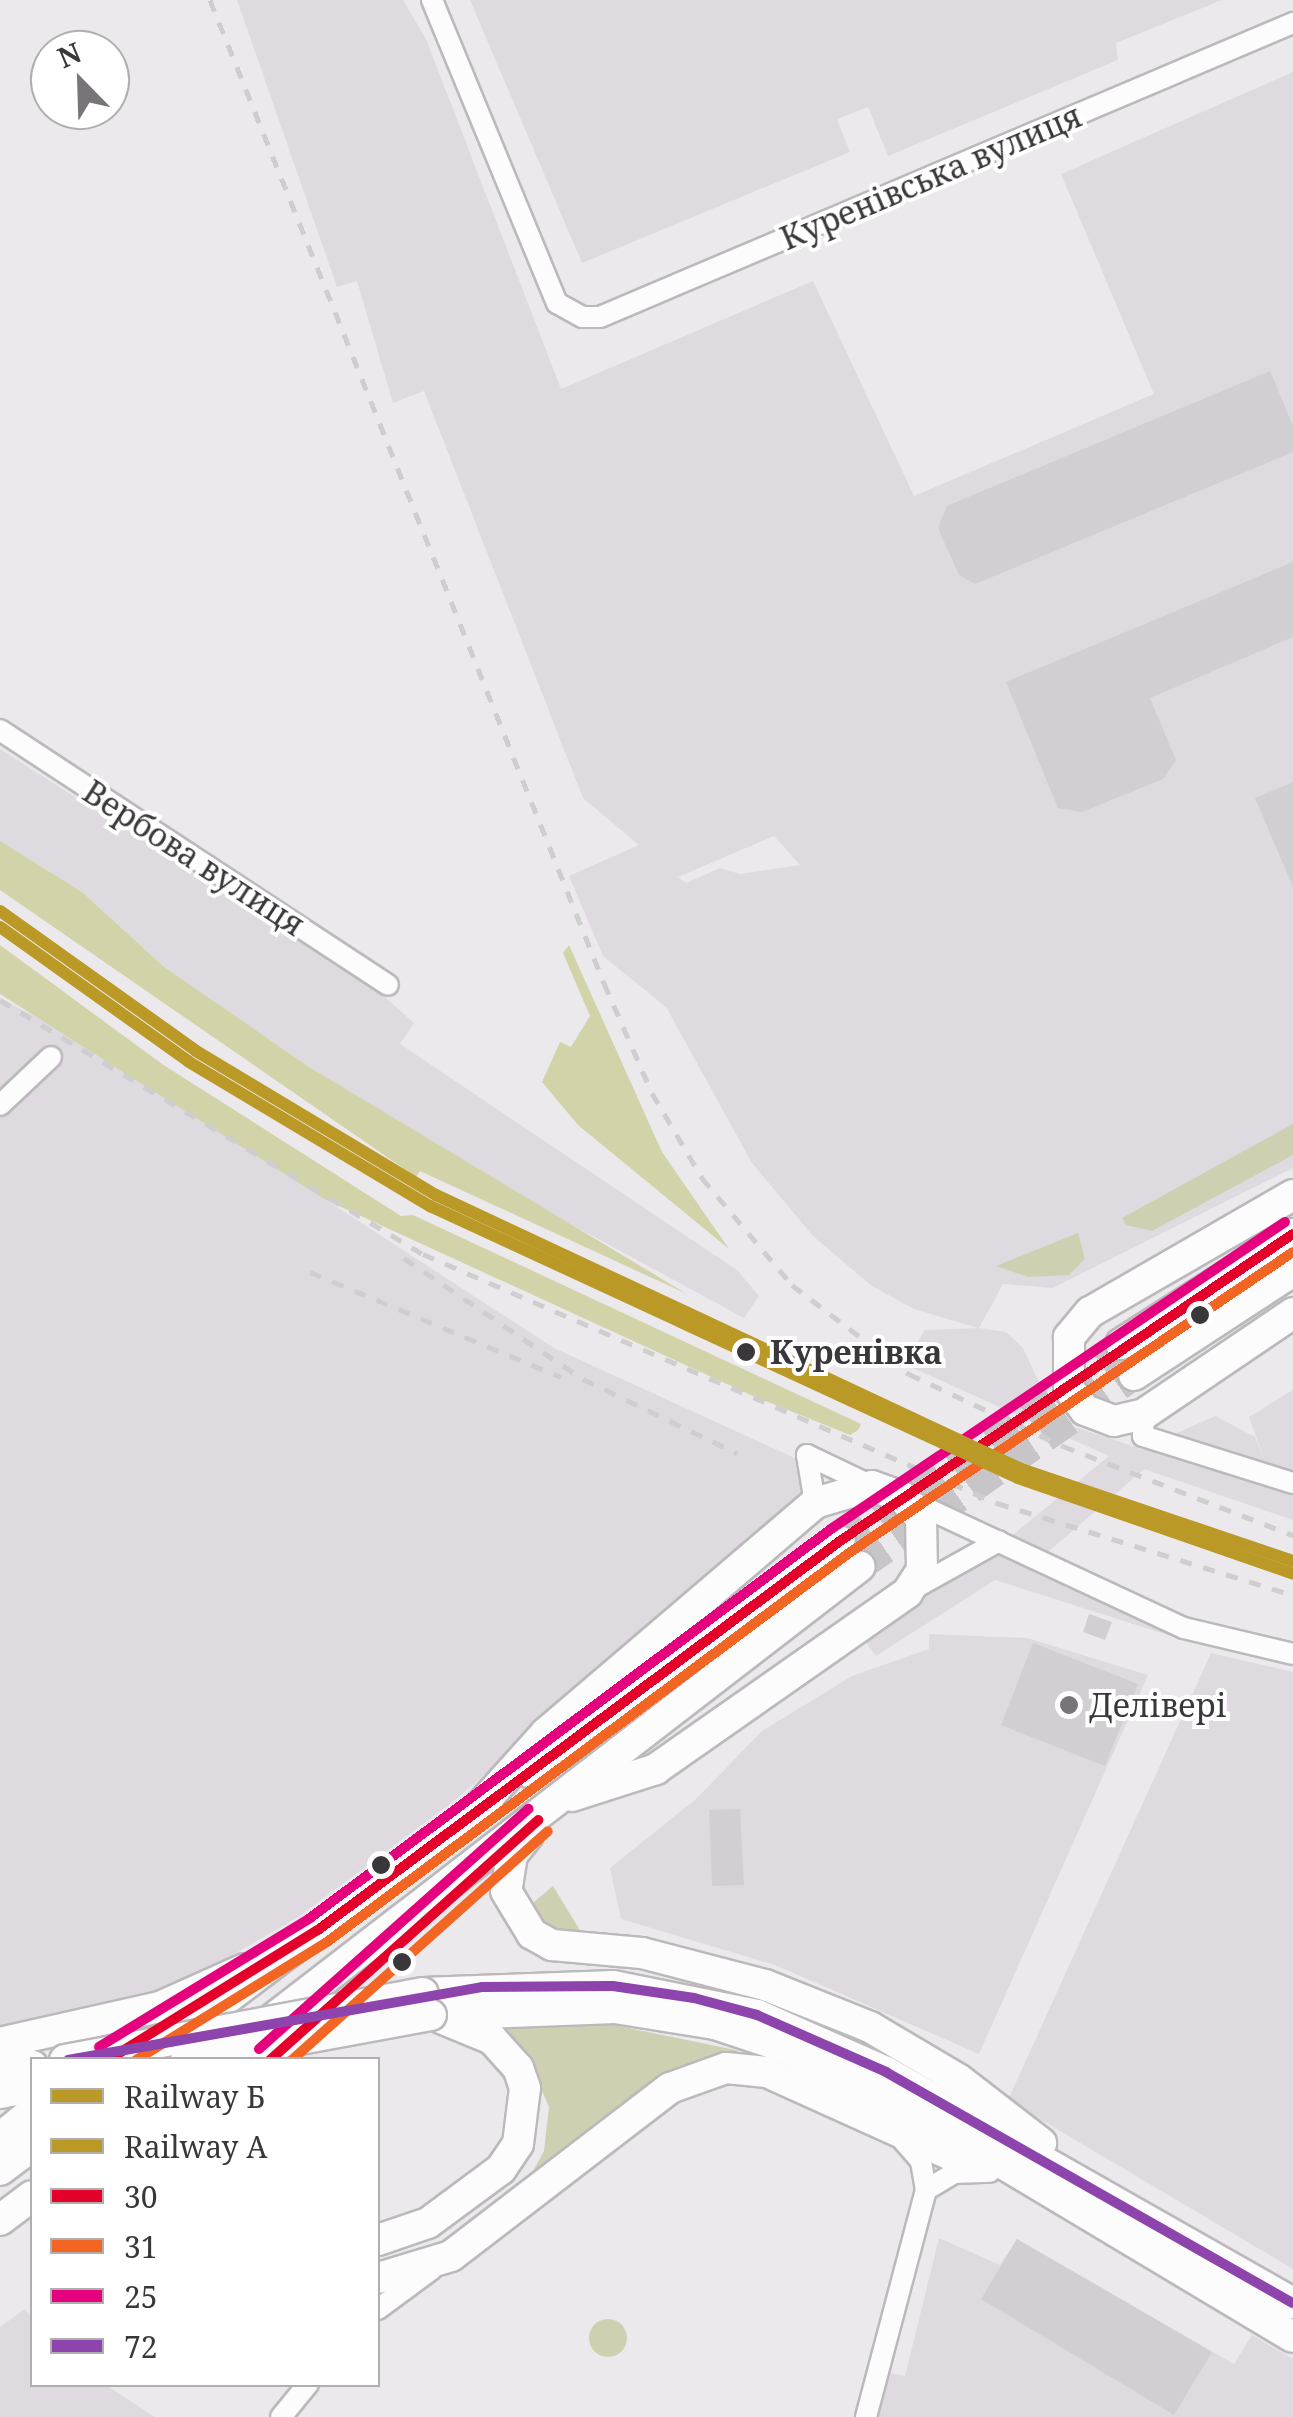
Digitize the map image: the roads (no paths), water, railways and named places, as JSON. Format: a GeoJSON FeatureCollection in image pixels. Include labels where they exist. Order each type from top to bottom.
{"type":"FeatureCollection","features":[{"type":"Feature","properties":{"kind":"main road"},"geometry":{"type":"LineString","coordinates":[[1293,1195],[1090,1312],[1069,1337],[1069,1388],[1085,1410],[1114,1421],[1144,1414],[1293,1312]]}},
{"type":"Feature","properties":{"kind":"main road"},"geometry":{"type":"LineString","coordinates":[[1121,1344],[1293,1234]]}},
{"type":"Feature","properties":{"kind":"main road"},"geometry":{"type":"LineString","coordinates":[[1134,1375],[1293,1271]]}},
{"type":"Feature","properties":{"kind":"main road"},"geometry":{"type":"LineString","coordinates":[[472,1814],[546,1734],[815,1503],[872,1486],[902,1497],[921,1518],[927,1542],[922,1570],[907,1593],[656,1770],[572,1796]]}},
{"type":"Feature","properties":{"kind":"main road"},"geometry":{"type":"LineString","coordinates":[[149,2057],[840,1541]]}},
{"type":"Feature","properties":{"kind":"main road"},"geometry":{"type":"LineString","coordinates":[[228,2057],[258,2048],[860,1566]]}},
{"type":"Feature","properties":{"kind":"main road"},"geometry":{"type":"LineString","coordinates":[[538,1820],[506,1875],[511,1905],[532,1934],[552,1945],[642,1953],[765,1985],[870,2027],[958,2080],[1100,2208],[1293,2337]]}},
{"type":"Feature","properties":{"kind":"main road"},"geometry":{"type":"LineString","coordinates":[[0,2042],[160,2008],[318,1930]]}},
{"type":"Feature","properties":{"kind":"main road"},"geometry":{"type":"LineString","coordinates":[[112,2057],[245,1969]]}},
{"type":"Feature","properties":{"kind":"main road"},"geometry":{"type":"LineString","coordinates":[[84,2057],[427,2004],[615,2008],[715,2024],[842,2072],[994,2155],[1293,2302]]}},
{"type":"Feature","properties":{"kind":"main road"},"geometry":{"type":"LineString","coordinates":[[199,2057],[427,2004],[475,2028],[505,2050],[525,2088],[524,2120],[501,2169],[414,2231],[380,2240]]}},
{"type":"Feature","properties":{"kind":"main road"},"geometry":{"type":"LineString","coordinates":[[0,2072],[30,2066]]}},
{"type":"Feature","properties":{"kind":"main road"},"geometry":{"type":"LineString","coordinates":[[380,2277],[451,2256],[696,2075],[726,2068],[767,2072],[862,2115],[994,2155]]}},
{"type":"Feature","properties":{"kind":"main road"},"geometry":{"type":"LineString","coordinates":[[0,2093],[30,2088]]}},
{"type":"Feature","properties":{"kind":"main road"},"geometry":{"type":"LineString","coordinates":[[0,2138],[30,2114]]}},
{"type":"Feature","properties":{"kind":"main road"},"geometry":{"type":"LineString","coordinates":[[0,2170],[30,2148]]}},
{"type":"Feature","properties":{"kind":"main road"},"geometry":{"type":"LineString","coordinates":[[0,2221],[30,2200]]}},
{"type":"Feature","properties":{"kind":"street","name":"Куренівська вулиця"},"geometry":{"type":"LineString","coordinates":[[432,0],[557,304],[567,311],[600,317],[1293,23]]}},
{"type":"Feature","properties":{"kind":"street","name":"Вербова вулиця"},"geometry":{"type":"LineString","coordinates":[[0,730],[388,986]]}},
{"type":"Feature","properties":{"kind":"street"},"geometry":{"type":"LineString","coordinates":[[0,1105],[51,1057]]}},
{"type":"Feature","properties":{"kind":"street"},"geometry":{"type":"LineString","coordinates":[[1144,1414],[1143,1436],[1293,1483]]}},
{"type":"Feature","properties":{"kind":"street"},"geometry":{"type":"LineString","coordinates":[[815,1503],[807,1455],[872,1486]]}},
{"type":"Feature","properties":{"kind":"street"},"geometry":{"type":"LineString","coordinates":[[902,1497],[1184,1628],[1293,1654]]}},
{"type":"Feature","properties":{"kind":"street"},"geometry":{"type":"LineString","coordinates":[[907,1593],[999,1541]]}},
{"type":"Feature","properties":{"kind":"street"},"geometry":{"type":"LineString","coordinates":[[862,2115],[914,2149],[926,2190],[866,2417]]}},
{"type":"Feature","properties":{"kind":"street"},"geometry":{"type":"LineString","coordinates":[[926,2190],[994,2155]]}},
{"type":"Feature","properties":{"kind":"street"},"geometry":{"type":"LineString","coordinates":[[380,2307],[451,2256]]}},
{"type":"Feature","properties":{"kind":"street"},"geometry":{"type":"LineString","coordinates":[[281,2417],[306,2387]]}},
{"type":"Feature","properties":{"kind":"tunnel"},"geometry":{"type":"LineString","coordinates":[[840,1541],[1121,1344]]}},
{"type":"Feature","properties":{"kind":"tunnel"},"geometry":{"type":"LineString","coordinates":[[860,1566],[1134,1375]]}},
{"type":"Feature","properties":{"kind":"railway"},"geometry":{"type":"LineString","coordinates":[[210,0],[604,983],[652,1093],[702,1178],[792,1285],[909,1374],[1063,1446],[1293,1535]]}},
{"type":"Feature","properties":{"kind":"railway"},"geometry":{"type":"LineString","coordinates":[[0,1000],[423,1254],[997,1503],[1293,1595]]}},
{"type":"Feature","properties":{"kind":"railway"},"geometry":{"type":"LineString","coordinates":[[404,1258],[583,1379],[737,1453]]}},
{"type":"Feature","properties":{"kind":"railway"},"geometry":{"type":"LineString","coordinates":[[310,1272],[561,1377]]}},
{"type":"Feature","properties":{"kind":"rail line","name":"Б"},"geometry":{"type":"LineString","coordinates":[[0,911],[196,1051],[436,1195],[1021,1469],[1293,1561]]}},
{"type":"Feature","properties":{"kind":"rail line","name":"A"},"geometry":{"type":"LineString","coordinates":[[0,927],[189,1062],[430,1206],[1018,1478],[1293,1574]]}},
{"type":"Feature","properties":{"kind":"place","name":"Куренівка"},"geometry":{"type":"Point","coordinates":[746,1352]}},
{"type":"Feature","properties":{"kind":"place","name":"Делівері"},"geometry":{"type":"Point","coordinates":[1069,1705]}}]}
